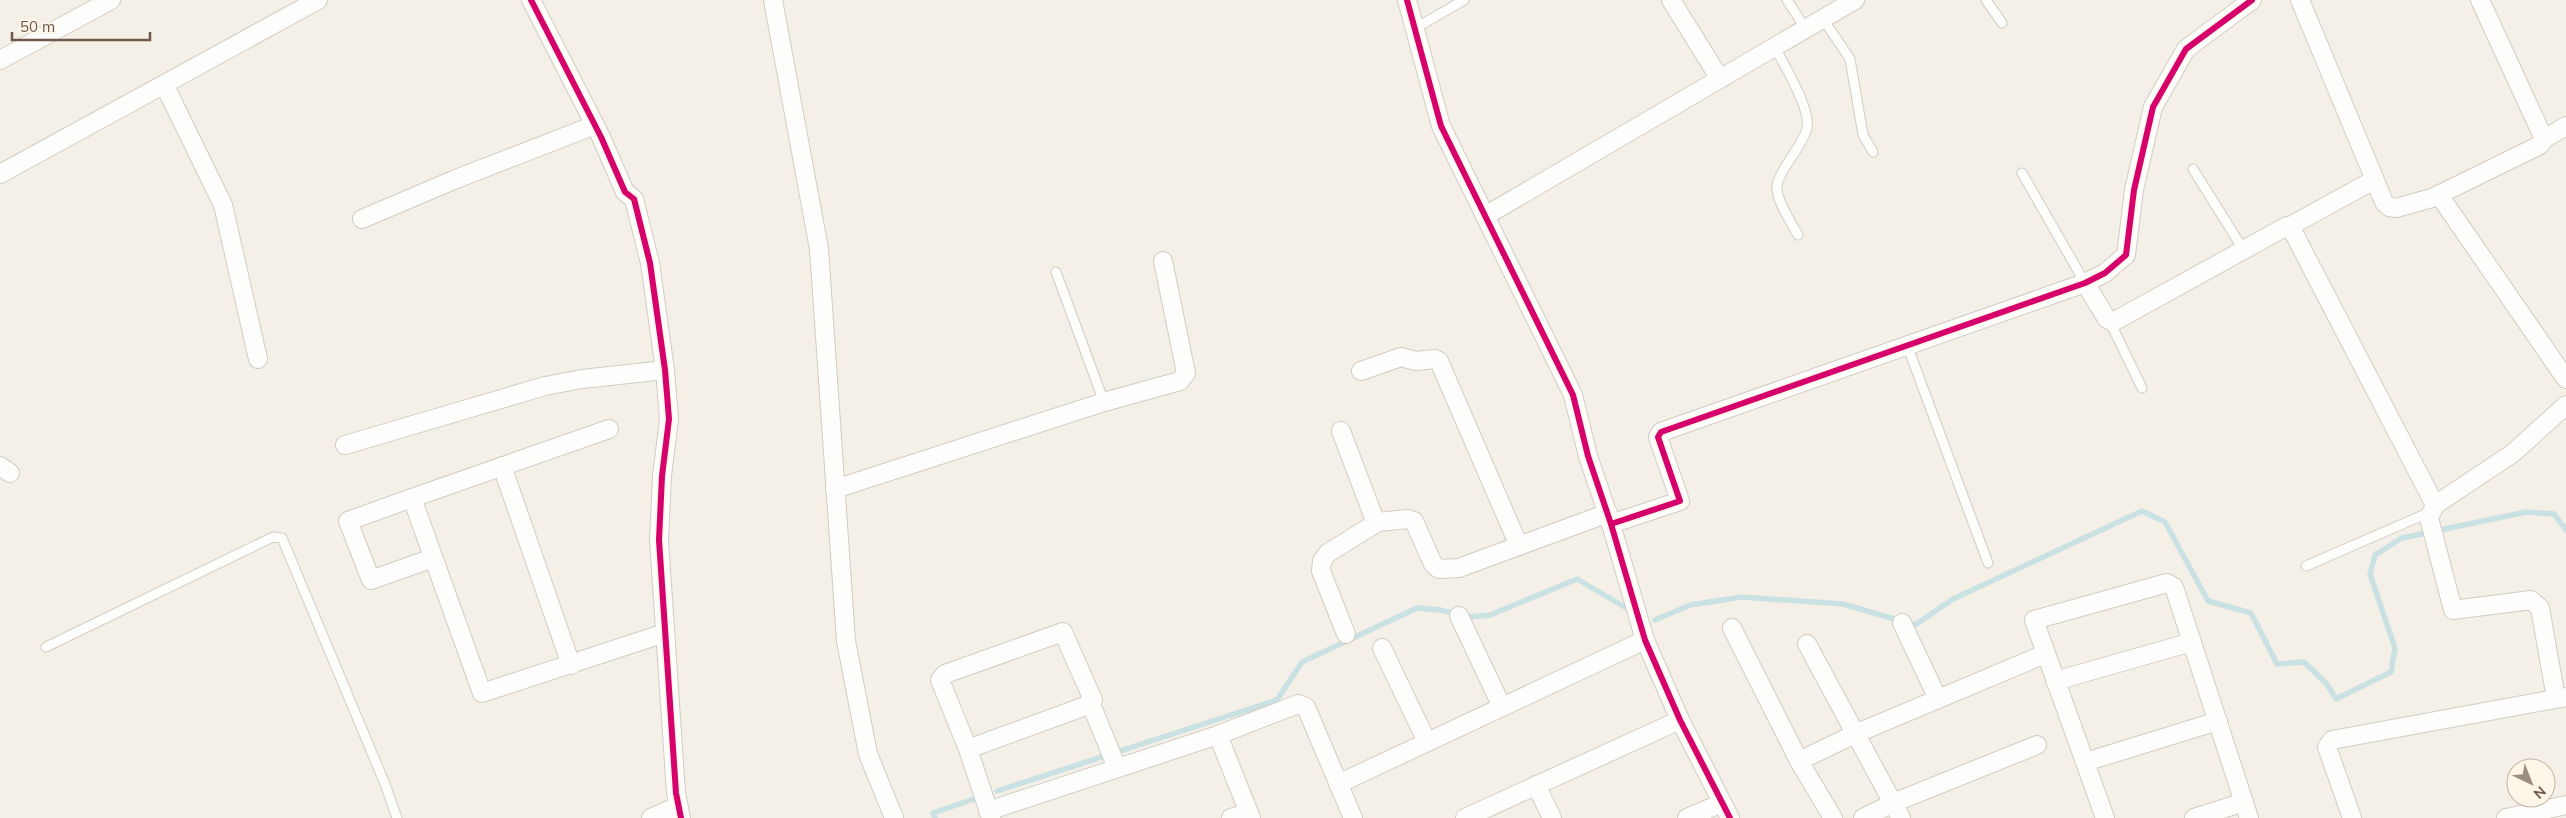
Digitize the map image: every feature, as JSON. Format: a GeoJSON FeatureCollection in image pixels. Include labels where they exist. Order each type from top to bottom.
{"type":"FeatureCollection","features":[{"type":"Feature","properties":{"kind":"street"},"geometry":{"type":"LineString","coordinates":[[0,60],[111,0]]}},
{"type":"Feature","properties":{"kind":"street"},"geometry":{"type":"LineString","coordinates":[[0,174],[318,0]]}},
{"type":"Feature","properties":{"kind":"street"},"geometry":{"type":"LineString","coordinates":[[531,0],[595,125],[625,192],[634,199],[650,263],[665,370],[669,419],[662,476],[659,540],[680,812],[651,818]]}},
{"type":"Feature","properties":{"kind":"street"},"geometry":{"type":"LineString","coordinates":[[773,0],[819,249],[846,641],[868,754],[894,818]]}},
{"type":"Feature","properties":{"kind":"street"},"geometry":{"type":"LineString","coordinates":[[1407,0],[1441,126],[1573,395],[1588,456],[1610,519],[1645,640],[1680,720],[1726,810],[1687,818]]}},
{"type":"Feature","properties":{"kind":"street"},"geometry":{"type":"LineString","coordinates":[[1671,0],[1720,79]]}},
{"type":"Feature","properties":{"kind":"street"},"geometry":{"type":"LineString","coordinates":[[1485,216],[1855,0]]}},
{"type":"Feature","properties":{"kind":"street"},"geometry":{"type":"LineString","coordinates":[[1346,634],[1321,571],[1322,561],[1328,554],[1378,522],[1408,519],[1414,522],[1433,564],[1439,569],[1446,571],[1519,546],[1610,519],[1680,501],[1658,437],[1661,432],[2085,283],[2105,273],[2126,255],[2134,190],[2153,107],[2186,49],[2252,0]]}},
{"type":"Feature","properties":{"kind":"street"},"geometry":{"type":"LineString","coordinates":[[2300,0],[2374,180],[2384,202],[2389,207],[2396,208],[2439,195],[2540,145],[2544,139],[2566,126]]}},
{"type":"Feature","properties":{"kind":"street"},"geometry":{"type":"LineString","coordinates":[[2480,0],[2544,139]]}},
{"type":"Feature","properties":{"kind":"street"},"geometry":{"type":"LineString","coordinates":[[164,84],[223,205],[258,358]]}},
{"type":"Feature","properties":{"kind":"street"},"geometry":{"type":"LineString","coordinates":[[362,219],[456,179],[595,125]]}},
{"type":"Feature","properties":{"kind":"street"},"geometry":{"type":"LineString","coordinates":[[2085,283],[2110,322],[2374,180]]}},
{"type":"Feature","properties":{"kind":"street"},"geometry":{"type":"LineString","coordinates":[[2439,195],[2566,379]]}},
{"type":"Feature","properties":{"kind":"street"},"geometry":{"type":"LineString","coordinates":[[2290,226],[2431,517],[2453,610],[2531,600],[2536,603],[2540,608],[2561,698],[2332,740],[2327,746],[2352,818]]}},
{"type":"Feature","properties":{"kind":"street"},"geometry":{"type":"LineString","coordinates":[[835,490],[1104,402],[1180,381],[1186,373],[1163,261]]}},
{"type":"Feature","properties":{"kind":"street"},"geometry":{"type":"LineString","coordinates":[[1361,370],[1401,357],[1416,361],[1435,359],[1439,361],[1519,546]]}},
{"type":"Feature","properties":{"kind":"street"},"geometry":{"type":"LineString","coordinates":[[345,445],[545,386],[582,379],[665,370]]}},
{"type":"Feature","properties":{"kind":"street"},"geometry":{"type":"LineString","coordinates":[[2431,517],[2513,453],[2566,405]]}},
{"type":"Feature","properties":{"kind":"street"},"geometry":{"type":"LineString","coordinates":[[433,558],[371,580],[348,521],[609,429]]}},
{"type":"Feature","properties":{"kind":"street"},"geometry":{"type":"LineString","coordinates":[[1341,431],[1374,518],[1378,522]]}},
{"type":"Feature","properties":{"kind":"street"},"geometry":{"type":"LineString","coordinates":[[502,466],[571,665]]}},
{"type":"Feature","properties":{"kind":"street"},"geometry":{"type":"LineString","coordinates":[[412,498],[482,694],[665,633]]}},
{"type":"Feature","properties":{"kind":"street"},"geometry":{"type":"LineString","coordinates":[[2105,818],[2034,623],[2036,618],[2167,583],[2174,587],[2246,810],[2194,818]]}},
{"type":"Feature","properties":{"kind":"street"},"geometry":{"type":"LineString","coordinates":[[1459,616],[1502,707]]}},
{"type":"Feature","properties":{"kind":"street"},"geometry":{"type":"LineString","coordinates":[[1902,623],[1938,699]]}},
{"type":"Feature","properties":{"kind":"street"},"geometry":{"type":"LineString","coordinates":[[1732,628],[1800,761],[1833,818]]}},
{"type":"Feature","properties":{"kind":"street"},"geometry":{"type":"LineString","coordinates":[[1113,758],[1092,704],[1093,700],[1066,635],[1058,632],[945,674],[940,680],[968,749],[990,814],[1113,758],[1218,735],[1302,704],[1306,707],[1354,818]]}},
{"type":"Feature","properties":{"kind":"street"},"geometry":{"type":"LineString","coordinates":[[1338,784],[1645,640]]}},
{"type":"Feature","properties":{"kind":"street"},"geometry":{"type":"LineString","coordinates":[[2055,680],[2192,642]]}},
{"type":"Feature","properties":{"kind":"street"},"geometry":{"type":"LineString","coordinates":[[1807,644],[1897,811]]}},
{"type":"Feature","properties":{"kind":"street"},"geometry":{"type":"LineString","coordinates":[[1382,648],[1427,742]]}},
{"type":"Feature","properties":{"kind":"street"},"geometry":{"type":"LineString","coordinates":[[1800,761],[1855,734],[2045,654]]}},
{"type":"Feature","properties":{"kind":"street"},"geometry":{"type":"LineString","coordinates":[[968,749],[1092,704]]}},
{"type":"Feature","properties":{"kind":"street"},"geometry":{"type":"LineString","coordinates":[[1465,818],[1680,720]]}},
{"type":"Feature","properties":{"kind":"street"},"geometry":{"type":"LineString","coordinates":[[2085,762],[2218,721]]}},
{"type":"Feature","properties":{"kind":"street"},"geometry":{"type":"LineString","coordinates":[[1218,735],[1250,816],[1230,818]]}},
{"type":"Feature","properties":{"kind":"street"},"geometry":{"type":"LineString","coordinates":[[1863,818],[1897,811],[2037,745]]}},
{"type":"Feature","properties":{"kind":"street"},"geometry":{"type":"LineString","coordinates":[[1536,785],[1552,818]]}},
{"type":"Feature","properties":{"kind":"street"},"geometry":{"type":"LineString","coordinates":[[2506,818],[2566,805]]}},
{"type":"Feature","properties":{"kind":"lane"},"geometry":{"type":"LineString","coordinates":[[1414,29],[1464,0]]}},
{"type":"Feature","properties":{"kind":"lane"},"geometry":{"type":"LineString","coordinates":[[1787,0],[1806,29]]}},
{"type":"Feature","properties":{"kind":"lane"},"geometry":{"type":"LineString","coordinates":[[1986,0],[2002,24]]}},
{"type":"Feature","properties":{"kind":"lane"},"geometry":{"type":"LineString","coordinates":[[1823,18],[1850,59],[1863,135],[1873,152]]}},
{"type":"Feature","properties":{"kind":"lane"},"geometry":{"type":"LineString","coordinates":[[1775,46],[1806,113],[1807,128],[1778,181],[1777,190],[1798,236]]}},
{"type":"Feature","properties":{"kind":"lane"},"geometry":{"type":"LineString","coordinates":[[2193,169],[2243,249]]}},
{"type":"Feature","properties":{"kind":"lane"},"geometry":{"type":"LineString","coordinates":[[2022,173],[2085,283]]}},
{"type":"Feature","properties":{"kind":"lane"},"geometry":{"type":"LineString","coordinates":[[1056,272],[1104,402]]}},
{"type":"Feature","properties":{"kind":"lane"},"geometry":{"type":"LineString","coordinates":[[2110,322],[2142,388]]}},
{"type":"Feature","properties":{"kind":"lane"},"geometry":{"type":"LineString","coordinates":[[1907,345],[1988,563]]}},
{"type":"Feature","properties":{"kind":"lane"},"geometry":{"type":"LineString","coordinates":[[2306,566],[2431,517]]}},
{"type":"Feature","properties":{"kind":"lane"},"geometry":{"type":"LineString","coordinates":[[46,647],[272,537],[282,538],[382,775],[397,818]]}},
{"type":"Feature","properties":{"kind":"waterway"},"geometry":{"type":"LineString","coordinates":[[1655,620],[1690,605],[1742,597],[1843,604],[1915,625],[1953,599],[2142,511],[2165,522],[2208,601],[2251,613],[2277,664],[2304,662],[2326,683],[2336,699],[2391,672],[2395,648],[2370,574],[2375,555],[2402,538],[2526,512],[2554,514],[2566,530]]}},
{"type":"Feature","properties":{"kind":"waterway"},"geometry":{"type":"LineString","coordinates":[[997,791],[1277,700],[1302,662],[1417,608],[1440,610],[1470,617],[1490,615],[1577,579],[1628,609]]}},
{"type":"Feature","properties":{"kind":"waterway"},"geometry":{"type":"LineString","coordinates":[[935,818],[933,813],[977,798]]}},
{"type":"Feature","properties":{"kind":"cycle path"},"geometry":{"type":"LineString","coordinates":[[531,0],[601,137],[625,192],[634,199],[650,263],[665,370],[669,419],[662,476],[659,540],[676,793],[681,818]]}},
{"type":"Feature","properties":{"kind":"cycle path"},"geometry":{"type":"LineString","coordinates":[[1407,0],[1441,126],[1573,395],[1588,456],[1611,524],[1645,640],[1680,720],[1730,818]]}},
{"type":"Feature","properties":{"kind":"cycle path"},"geometry":{"type":"LineString","coordinates":[[1611,524],[1680,501],[1658,437],[1661,432],[2085,283],[2105,273],[2126,255],[2134,190],[2153,107],[2186,49],[2252,0]]}}]}
